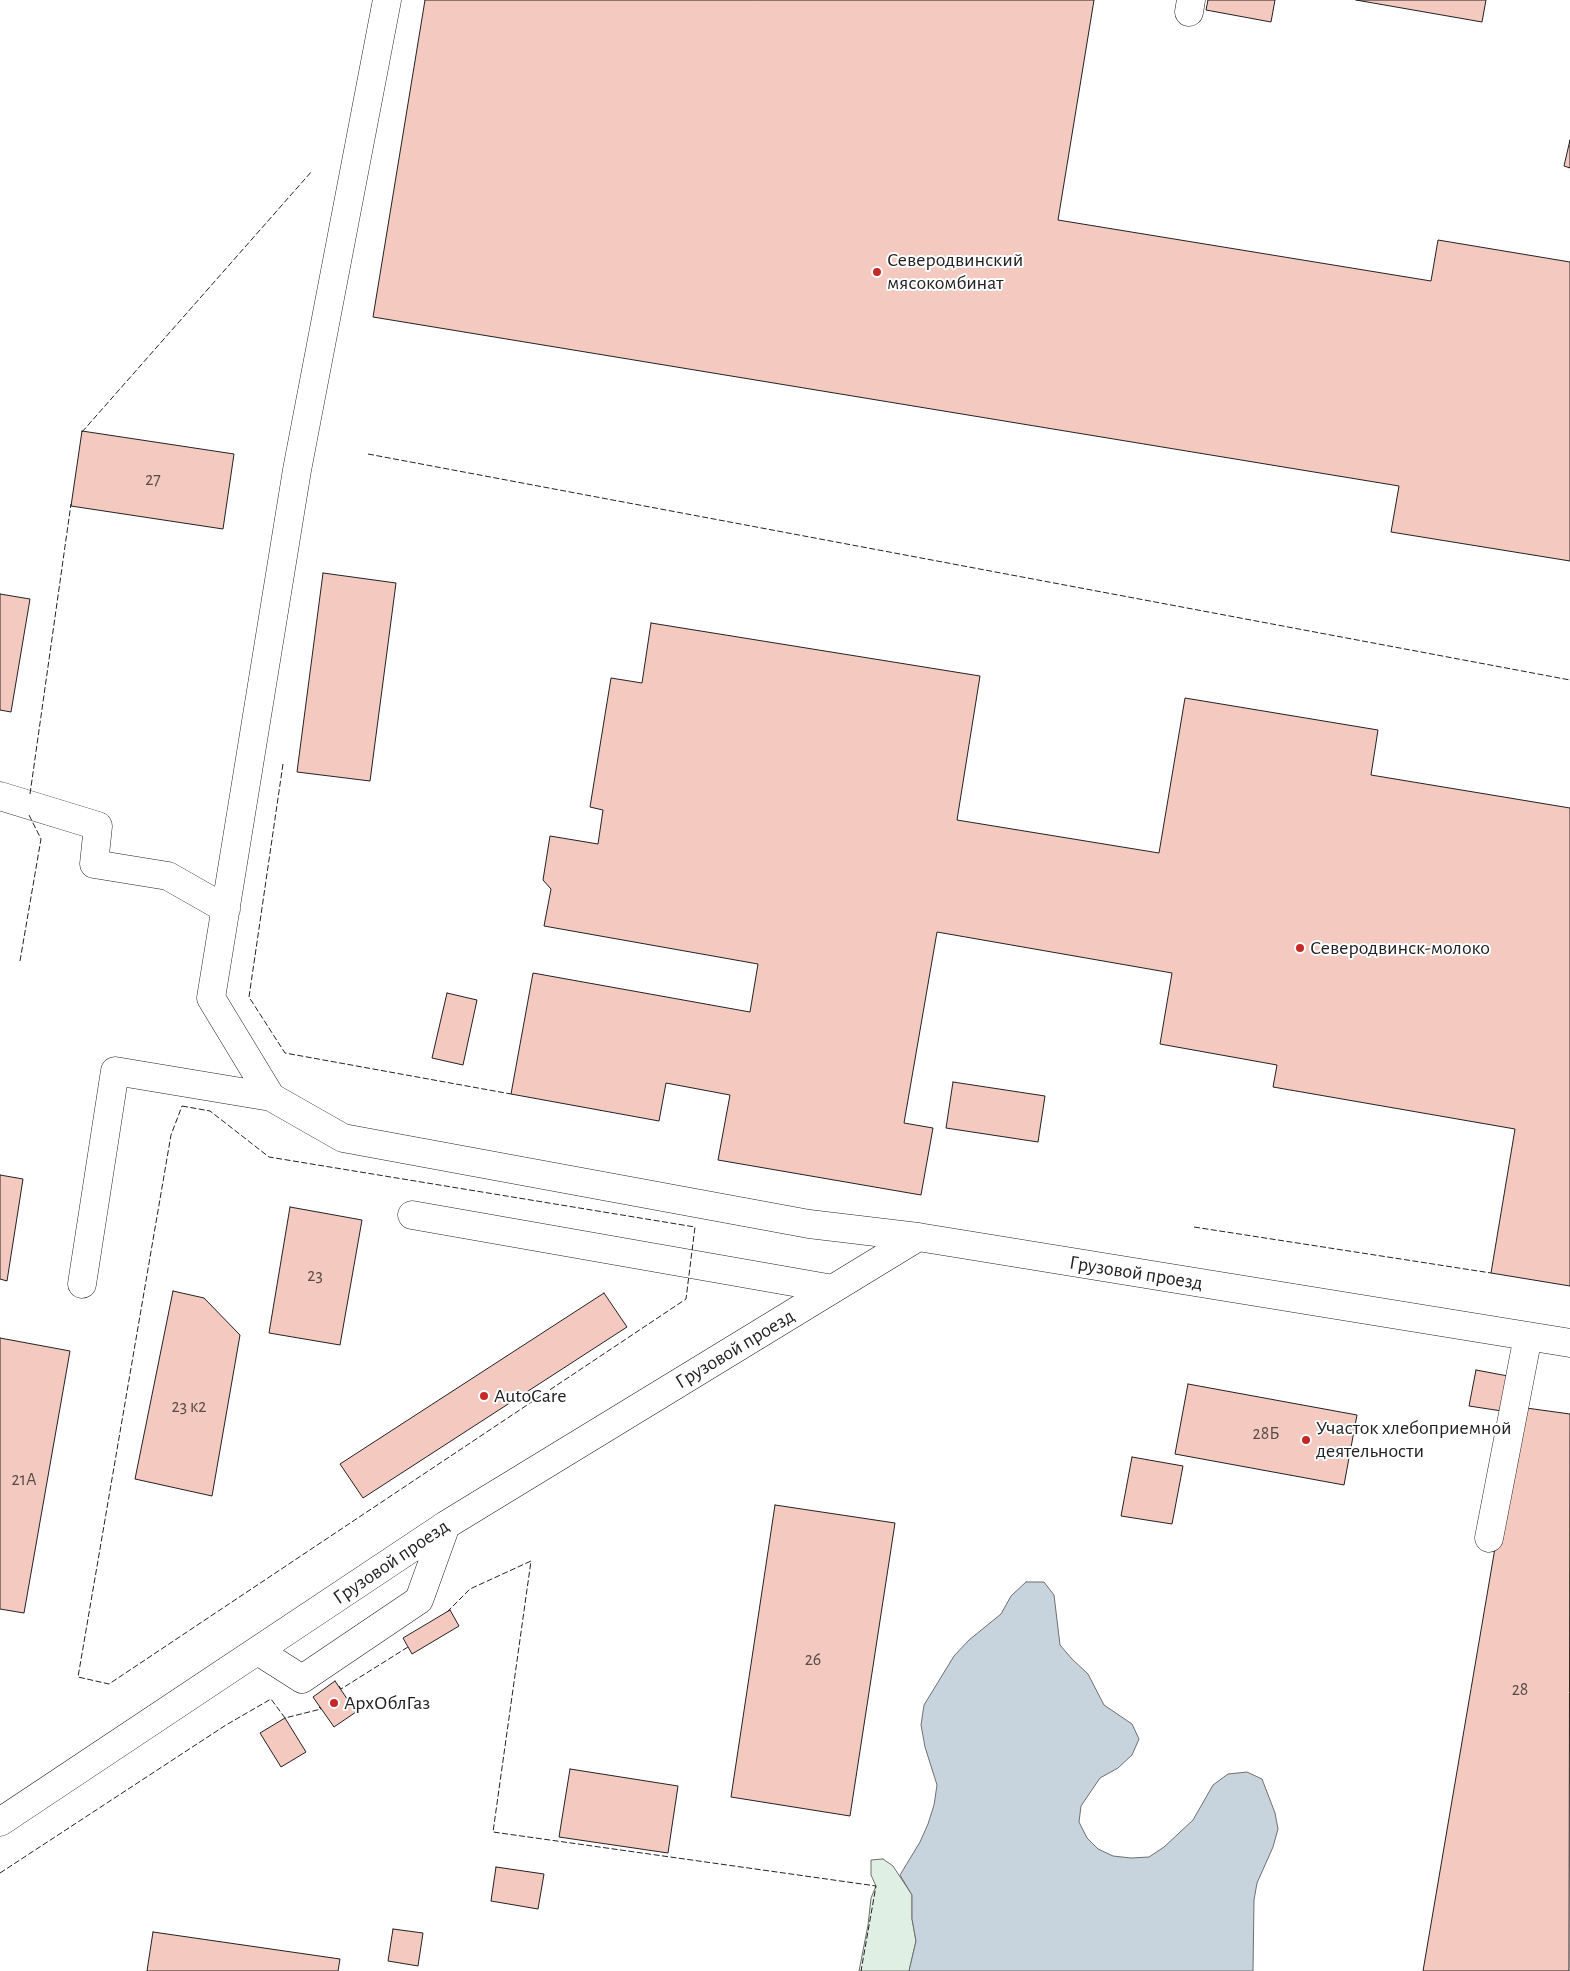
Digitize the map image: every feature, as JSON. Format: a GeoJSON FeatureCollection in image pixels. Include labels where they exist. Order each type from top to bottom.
{"type":"FeatureCollection","features":[{"type":"Feature","properties":{"kind":"street"},"geometry":{"type":"LineString","coordinates":[[271,1097],[211,998],[297,470],[387,0]]}},
{"type":"Feature","properties":{"kind":"street"},"geometry":{"type":"LineString","coordinates":[[0,796],[98,826],[94,864],[168,876],[226,909]]}},
{"type":"Feature","properties":{"kind":"street"},"geometry":{"type":"LineString","coordinates":[[82,1284],[115,1071],[271,1097],[344,1138],[809,1224],[918,1237]]}},
{"type":"Feature","properties":{"kind":"street"},"geometry":{"type":"LineString","coordinates":[[412,1215],[833,1289]]}},
{"type":"Feature","properties":{"kind":"street","name":"Грузовой проезд"},"geometry":{"type":"LineString","coordinates":[[0,1822],[446,1525],[918,1237],[1570,1343]]}},
{"type":"Feature","properties":{"kind":"street"},"geometry":{"type":"LineString","coordinates":[[1489,1538],[1528,1336]]}},
{"type":"Feature","properties":{"kind":"street"},"geometry":{"type":"LineString","coordinates":[[258,1651],[302,1679],[419,1600],[446,1525]]}},
{"type":"Feature","properties":{"kind":"green space"},"geometry":{"type":"Polygon","coordinates":[[[883,1859],[893,1866],[912,1895],[912,1919],[916,1941],[909,1971],[859,1971],[871,1898],[876,1886],[871,1875],[871,1860],[883,1859]]]}},
{"type":"Feature","properties":{"kind":"shaded area"},"geometry":{"type":"Polygon","coordinates":[[[1026,1582],[1044,1582],[1054,1595],[1060,1645],[1088,1674],[1104,1705],[1132,1724],[1139,1739],[1132,1755],[1118,1768],[1100,1778],[1081,1806],[1079,1822],[1087,1838],[1098,1849],[1113,1856],[1149,1857],[1164,1847],[1193,1820],[1213,1785],[1228,1774],[1247,1772],[1262,1779],[1275,1813],[1278,1829],[1273,1847],[1257,1883],[1254,1900],[1253,1971],[909,1971],[916,1941],[912,1919],[912,1895],[900,1875],[920,1842],[928,1824],[934,1805],[937,1785],[925,1747],[921,1725],[924,1705],[954,1656],[969,1640],[1001,1614],[1011,1596],[1026,1582]]]}},
{"type":"Feature","properties":{"kind":"building","name":"Северодвинский мясокомбинат"},"geometry":{"type":"Polygon","coordinates":[[[425,0],[1094,0],[1058,220],[1431,281],[1438,240],[1570,262],[1570,561],[1391,532],[1399,486],[373,317],[425,0]]]}},
{"type":"Feature","properties":{"kind":"building"},"geometry":{"type":"Polygon","coordinates":[[[1208,0],[1275,0],[1271,22],[1206,10],[1208,0]]]}},
{"type":"Feature","properties":{"kind":"building"},"geometry":{"type":"Polygon","coordinates":[[[1356,0],[1486,0],[1482,22],[1356,0]]]}},
{"type":"Feature","properties":{"kind":"building"},"geometry":{"type":"Polygon","coordinates":[[[1570,140],[1570,168],[1564,166],[1570,140]]]}},
{"type":"Feature","properties":{"kind":"building"},"geometry":{"type":"Polygon","coordinates":[[[82,431],[234,454],[223,529],[71,506],[82,431]]]}},
{"type":"Feature","properties":{"kind":"building"},"geometry":{"type":"Polygon","coordinates":[[[323,573],[396,583],[370,781],[297,772],[323,573]]]}},
{"type":"Feature","properties":{"kind":"building"},"geometry":{"type":"Polygon","coordinates":[[[0,594],[30,599],[11,712],[0,710],[0,594]]]}},
{"type":"Feature","properties":{"kind":"building","name":"Северодвинск-молоко"},"geometry":{"type":"Polygon","coordinates":[[[651,623],[980,676],[957,820],[1159,853],[1185,698],[1378,730],[1371,775],[1570,808],[1570,1286],[1491,1273],[1515,1129],[1273,1087],[1277,1065],[1160,1044],[1172,973],[937,932],[904,1123],[933,1128],[921,1195],[718,1160],[730,1095],[666,1083],[659,1121],[511,1094],[533,973],[750,1012],[758,964],[544,926],[551,889],[543,880],[550,836],[598,844],[603,810],[590,807],[611,678],[642,683],[651,623]]]}},
{"type":"Feature","properties":{"kind":"building"},"geometry":{"type":"Polygon","coordinates":[[[447,993],[477,1000],[463,1065],[432,1058],[447,993]]]}},
{"type":"Feature","properties":{"kind":"building"},"geometry":{"type":"Polygon","coordinates":[[[953,1082],[1045,1096],[1038,1142],[946,1128],[953,1082]]]}},
{"type":"Feature","properties":{"kind":"building"},"geometry":{"type":"Polygon","coordinates":[[[0,1175],[23,1179],[7,1281],[0,1279],[0,1175]]]}},
{"type":"Feature","properties":{"kind":"building"},"geometry":{"type":"Polygon","coordinates":[[[290,1207],[362,1220],[340,1345],[269,1333],[290,1207]]]}},
{"type":"Feature","properties":{"kind":"building"},"geometry":{"type":"Polygon","coordinates":[[[173,1291],[204,1298],[240,1335],[212,1496],[135,1479],[173,1291]]]}},
{"type":"Feature","properties":{"kind":"building","name":"AutoCare"},"geometry":{"type":"Polygon","coordinates":[[[604,1293],[627,1327],[363,1498],[340,1464],[604,1293]]]}},
{"type":"Feature","properties":{"kind":"building"},"geometry":{"type":"Polygon","coordinates":[[[0,1338],[70,1351],[24,1613],[0,1609],[0,1338]]]}},
{"type":"Feature","properties":{"kind":"building"},"geometry":{"type":"Polygon","coordinates":[[[1476,1370],[1508,1376],[1502,1411],[1469,1406],[1476,1370]]]}},
{"type":"Feature","properties":{"kind":"building"},"geometry":{"type":"Polygon","coordinates":[[[1188,1384],[1357,1415],[1344,1485],[1175,1454],[1188,1384]]]}},
{"type":"Feature","properties":{"kind":"building"},"geometry":{"type":"Polygon","coordinates":[[[1519,1407],[1570,1414],[1569,1971],[1423,1971],[1519,1407]]]}},
{"type":"Feature","properties":{"kind":"building"},"geometry":{"type":"Polygon","coordinates":[[[1132,1457],[1183,1466],[1172,1524],[1121,1516],[1132,1457]]]}},
{"type":"Feature","properties":{"kind":"building"},"geometry":{"type":"Polygon","coordinates":[[[775,1505],[895,1523],[850,1816],[731,1797],[775,1505]]]}},
{"type":"Feature","properties":{"kind":"building"},"geometry":{"type":"Polygon","coordinates":[[[450,1610],[459,1626],[412,1654],[403,1638],[450,1610]]]}},
{"type":"Feature","properties":{"kind":"building","name":"АрхОблГаз"},"geometry":{"type":"Polygon","coordinates":[[[335,1681],[356,1712],[334,1727],[313,1697],[335,1681]]]}},
{"type":"Feature","properties":{"kind":"building"},"geometry":{"type":"Polygon","coordinates":[[[285,1718],[306,1752],[281,1767],[260,1733],[285,1718]]]}},
{"type":"Feature","properties":{"kind":"building"},"geometry":{"type":"Polygon","coordinates":[[[570,1769],[678,1786],[668,1853],[559,1837],[570,1769]]]}},
{"type":"Feature","properties":{"kind":"building"},"geometry":{"type":"Polygon","coordinates":[[[496,1867],[544,1874],[538,1909],[491,1901],[496,1867]]]}},
{"type":"Feature","properties":{"kind":"building"},"geometry":{"type":"Polygon","coordinates":[[[393,1929],[423,1933],[418,1966],[388,1961],[393,1929]]]}},
{"type":"Feature","properties":{"kind":"building"},"geometry":{"type":"Polygon","coordinates":[[[153,1932],[340,1959],[338,1971],[147,1971],[153,1932]]]}},
{"type":"Feature","properties":{"kind":"fence"},"geometry":{"type":"LineString","coordinates":[[82,432],[312,171]]}},
{"type":"Feature","properties":{"kind":"fence"},"geometry":{"type":"LineString","coordinates":[[368,454],[1570,680]]}},
{"type":"Feature","properties":{"kind":"fence"},"geometry":{"type":"LineString","coordinates":[[30,794],[71,504]]}},
{"type":"Feature","properties":{"kind":"fence"},"geometry":{"type":"LineString","coordinates":[[283,764],[249,997],[285,1053],[511,1094]]}},
{"type":"Feature","properties":{"kind":"fence"},"geometry":{"type":"LineString","coordinates":[[20,961],[41,839],[29,815]]}},
{"type":"Feature","properties":{"kind":"fence"},"geometry":{"type":"LineString","coordinates":[[182,1106],[210,1111],[269,1157],[695,1227],[686,1299],[109,1684],[78,1677],[171,1135],[182,1106]]}},
{"type":"Feature","properties":{"kind":"fence"},"geometry":{"type":"LineString","coordinates":[[1194,1227],[1491,1273]]}},
{"type":"Feature","properties":{"kind":"fence"},"geometry":{"type":"LineString","coordinates":[[447,1612],[470,1589],[531,1561],[493,1832],[876,1886],[861,1971]]}},
{"type":"Feature","properties":{"kind":"fence"},"geometry":{"type":"LineString","coordinates":[[339,1686],[341,1689],[408,1647],[407,1645]]}},
{"type":"Feature","properties":{"kind":"fence"},"geometry":{"type":"LineString","coordinates":[[0,1873],[226,1725],[271,1699],[285,1718],[321,1709],[319,1707]]}},
{"type":"Feature","properties":{"kind":"place","name":"Северодвинский мясокомбинат"},"geometry":{"type":"Point","coordinates":[877,272]}},
{"type":"Feature","properties":{"kind":"place","name":"Северодвинск-молоко"},"geometry":{"type":"Point","coordinates":[1300,948]}},
{"type":"Feature","properties":{"kind":"place","name":"AutoCare"},"geometry":{"type":"Point","coordinates":[484,1396]}},
{"type":"Feature","properties":{"kind":"place","name":"Участок хлебоприемной деятельности"},"geometry":{"type":"Point","coordinates":[1306,1440]}},
{"type":"Feature","properties":{"kind":"place","name":"АрхОблГаз"},"geometry":{"type":"Point","coordinates":[334,1703]}}]}
